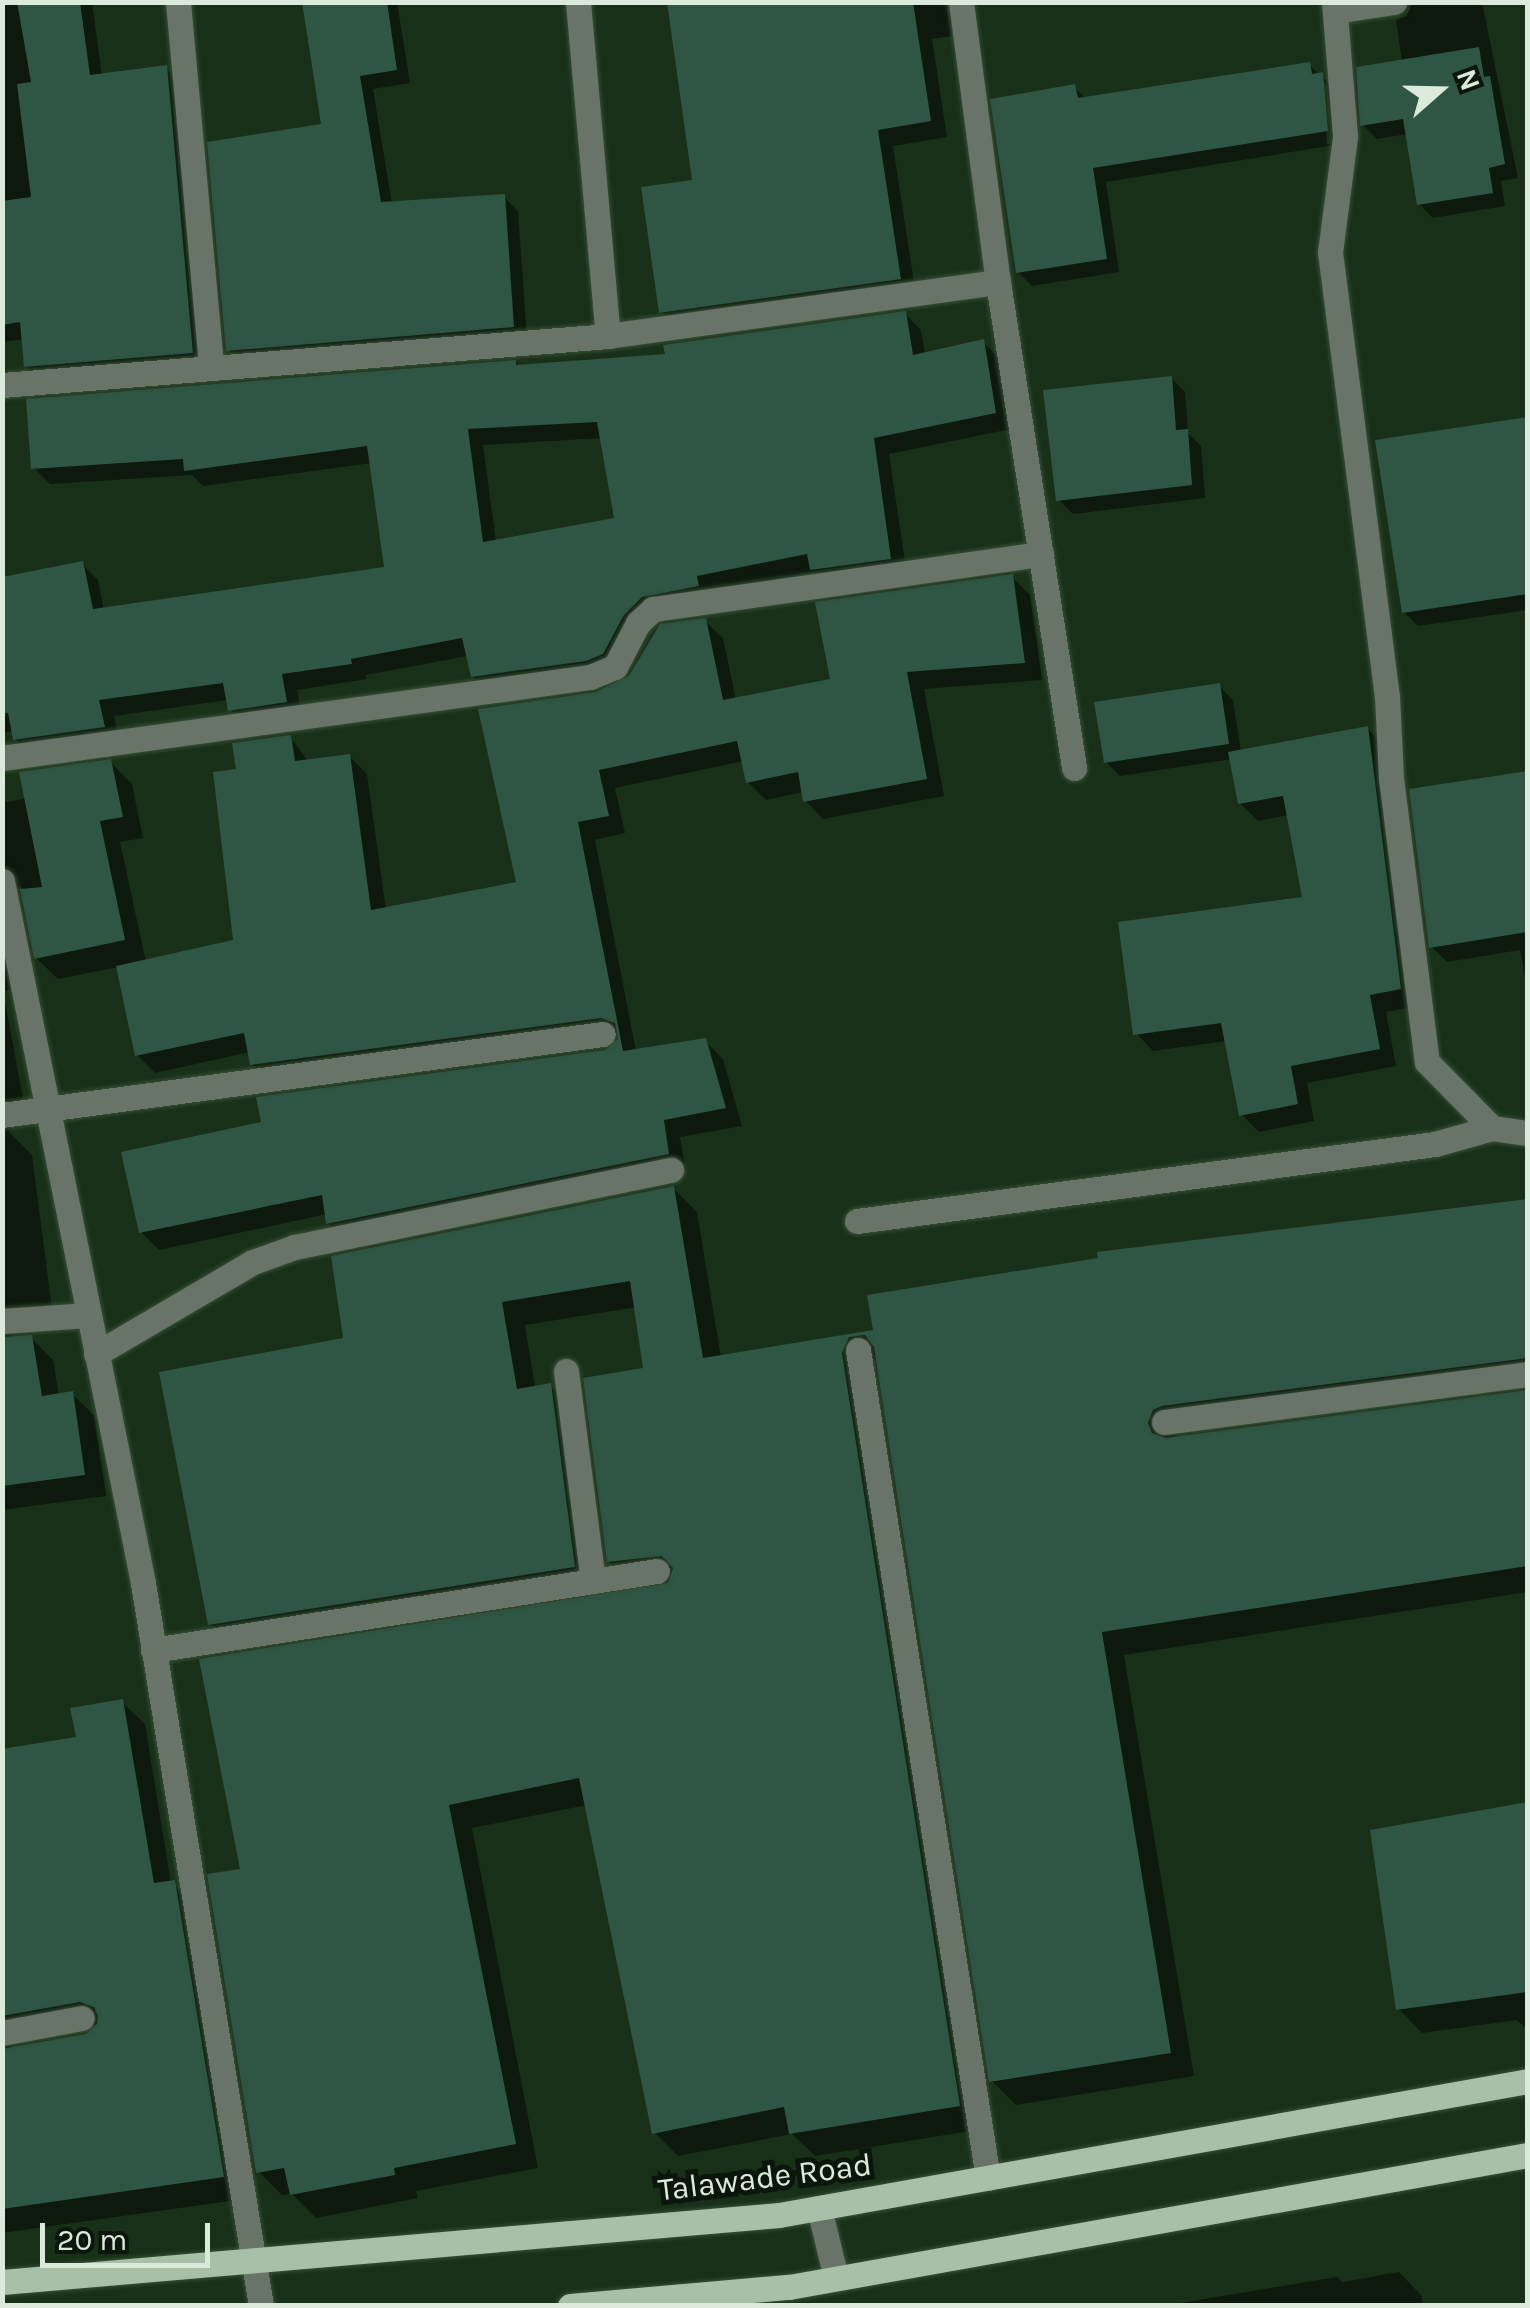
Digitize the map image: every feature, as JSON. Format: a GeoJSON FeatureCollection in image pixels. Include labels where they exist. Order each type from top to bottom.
{"type":"FeatureCollection","features":[{"type":"Feature","properties":{"kind":"main road","name":"Talawade Road"},"geometry":{"type":"LineString","coordinates":[[2,2282],[818,2208],[1528,2081]]}},
{"type":"Feature","properties":{"kind":"main road"},"geometry":{"type":"LineString","coordinates":[[570,2306],[789,2286],[1528,2155]]}},
{"type":"Feature","properties":{"kind":"street"},"geometry":{"type":"LineString","coordinates":[[178,2],[211,368]]}},
{"type":"Feature","properties":{"kind":"street"},"geometry":{"type":"LineString","coordinates":[[578,2],[608,336]]}},
{"type":"Feature","properties":{"kind":"street"},"geometry":{"type":"LineString","coordinates":[[962,2],[998,282],[1074,768]]}},
{"type":"Feature","properties":{"kind":"street"},"geometry":{"type":"LineString","coordinates":[[1394,2],[1335,6],[1345,137],[1330,252],[1387,696],[1391,778],[1427,1062],[1492,1128]]}},
{"type":"Feature","properties":{"kind":"street"},"geometry":{"type":"LineString","coordinates":[[2,385],[608,336],[998,282]]}},
{"type":"Feature","properties":{"kind":"street"},"geometry":{"type":"LineString","coordinates":[[2,758],[590,677],[615,667],[638,623],[652,609],[1041,554]]}},
{"type":"Feature","properties":{"kind":"street"},"geometry":{"type":"LineString","coordinates":[[2,881],[154,1650],[261,2306]]}},
{"type":"Feature","properties":{"kind":"street"},"geometry":{"type":"LineString","coordinates":[[2,1115],[47,1112],[603,1034]]}},
{"type":"Feature","properties":{"kind":"street"},"geometry":{"type":"LineString","coordinates":[[857,1221],[1420,1146],[1492,1128],[1528,1133]]}},
{"type":"Feature","properties":{"kind":"street"},"geometry":{"type":"LineString","coordinates":[[96,1354],[253,1262],[295,1247],[672,1170]]}},
{"type":"Feature","properties":{"kind":"street"},"geometry":{"type":"LineString","coordinates":[[2,1321],[88,1315]]}},
{"type":"Feature","properties":{"kind":"street"},"geometry":{"type":"LineString","coordinates":[[858,1350],[988,2178]]}},
{"type":"Feature","properties":{"kind":"street"},"geometry":{"type":"LineString","coordinates":[[566,1371],[593,1581]]}},
{"type":"Feature","properties":{"kind":"street"},"geometry":{"type":"LineString","coordinates":[[1164,1422],[1528,1374]]}},
{"type":"Feature","properties":{"kind":"street"},"geometry":{"type":"LineString","coordinates":[[154,1650],[657,1571]]}},
{"type":"Feature","properties":{"kind":"street"},"geometry":{"type":"LineString","coordinates":[[2,2033],[82,2018]]}},
{"type":"Feature","properties":{"kind":"street"},"geometry":{"type":"LineString","coordinates":[[818,2208],[836,2278]]}},
{"type":"Feature","properties":{"kind":"building"},"geometry":{"type":"Polygon","coordinates":[[[17,2],[80,2],[90,75],[167,65],[193,353],[24,367],[20,322],[2,325],[2,201],[31,197],[17,84],[31,82],[17,2]]]}},
{"type":"Feature","properties":{"kind":"building"},"geometry":{"type":"Polygon","coordinates":[[[302,2],[387,2],[397,70],[360,76],[381,202],[505,194],[514,327],[226,351],[207,142],[321,124],[302,2]]]}},
{"type":"Feature","properties":{"kind":"building"},"geometry":{"type":"Polygon","coordinates":[[[667,2],[913,2],[931,121],[878,130],[901,279],[659,313],[641,187],[692,180],[667,2]]]}},
{"type":"Feature","properties":{"kind":"building"},"geometry":{"type":"Polygon","coordinates":[[[1479,47],[1484,77],[1490,76],[1505,164],[1489,168],[1493,193],[1417,205],[1403,119],[1360,126],[1356,67],[1479,47]]]}},
{"type":"Feature","properties":{"kind":"building"},"geometry":{"type":"Polygon","coordinates":[[[1310,62],[1312,74],[1323,72],[1328,131],[1093,168],[1107,259],[1016,273],[990,99],[1075,84],[1078,98],[1310,62]]]}},
{"type":"Feature","properties":{"kind":"building"},"geometry":{"type":"Polygon","coordinates":[[[906,311],[913,355],[984,339],[996,413],[874,438],[891,559],[810,570],[807,554],[697,576],[699,586],[642,597],[624,615],[603,654],[586,661],[471,677],[462,638],[351,659],[352,664],[282,674],[287,702],[228,711],[223,683],[99,700],[105,727],[13,740],[8,713],[2,714],[2,577],[83,561],[93,609],[384,567],[367,446],[184,471],[183,459],[31,469],[26,399],[516,360],[516,365],[665,354],[663,345],[906,311]],[[597,422],[468,429],[483,542],[614,518],[597,422]]]}},
{"type":"Feature","properties":{"kind":"building"},"geometry":{"type":"Polygon","coordinates":[[[1172,376],[1176,430],[1188,429],[1192,485],[1056,501],[1043,390],[1172,376]]]}},
{"type":"Feature","properties":{"kind":"building"},"geometry":{"type":"Polygon","coordinates":[[[1528,417],[1528,594],[1402,613],[1375,440],[1528,417]]]}},
{"type":"Feature","properties":{"kind":"building"},"geometry":{"type":"Polygon","coordinates":[[[1013,574],[1025,663],[907,672],[927,779],[803,802],[798,772],[746,783],[737,741],[599,770],[609,816],[578,822],[623,1051],[706,1038],[726,1108],[664,1120],[669,1154],[326,1224],[322,1195],[139,1233],[121,1152],[261,1122],[256,1097],[605,1050],[618,1039],[615,1023],[601,1018],[250,1065],[244,1033],[135,1056],[116,966],[233,940],[213,772],[236,769],[232,743],[291,735],[295,761],[350,754],[371,910],[516,882],[478,709],[596,692],[629,676],[660,624],[706,618],[723,700],[830,679],[815,602],[1013,574]]]}},
{"type":"Feature","properties":{"kind":"building"},"geometry":{"type":"Polygon","coordinates":[[[1220,683],[1229,744],[1104,763],[1094,702],[1220,683]]]}},
{"type":"Feature","properties":{"kind":"building"},"geometry":{"type":"Polygon","coordinates":[[[1368,726],[1401,989],[1370,995],[1380,1049],[1291,1066],[1298,1104],[1239,1116],[1221,1023],[1133,1035],[1118,922],[1302,897],[1283,796],[1238,804],[1228,752],[1368,726]]]}},
{"type":"Feature","properties":{"kind":"building"},"geometry":{"type":"Polygon","coordinates":[[[111,759],[123,817],[100,821],[125,940],[34,959],[20,889],[42,887],[19,772],[111,759]]]}},
{"type":"Feature","properties":{"kind":"building"},"geometry":{"type":"Polygon","coordinates":[[[1528,771],[1528,932],[1429,948],[1409,789],[1528,771]]]}},
{"type":"Feature","properties":{"kind":"building"},"geometry":{"type":"Polygon","coordinates":[[[674,1186],[703,1358],[873,1330],[867,1295],[1098,1258],[1097,1252],[1528,1199],[1528,1358],[1162,1406],[1153,1410],[1148,1423],[1152,1433],[1166,1438],[1528,1390],[1528,1566],[1102,1632],[1171,2053],[989,2082],[874,1347],[865,1335],[849,1337],[842,1353],[960,2106],[789,2134],[784,2107],[652,2134],[579,1778],[449,1805],[516,2144],[394,2168],[395,2175],[290,2195],[284,2168],[256,2173],[207,1874],[240,1869],[199,1659],[668,1583],[673,1568],[662,1556],[607,1562],[583,1378],[643,1368],[630,1281],[502,1302],[517,1389],[551,1383],[575,1567],[208,1625],[159,1372],[343,1338],[331,1256],[674,1186]]]}},
{"type":"Feature","properties":{"kind":"building"},"geometry":{"type":"Polygon","coordinates":[[[32,1335],[42,1396],[73,1391],[85,1475],[2,1486],[2,1337],[32,1335]]]}},
{"type":"Feature","properties":{"kind":"building"},"geometry":{"type":"Polygon","coordinates":[[[123,1699],[154,1883],[175,1880],[224,2177],[2,2209],[2,2049],[86,2034],[97,2024],[98,2016],[94,2007],[80,2002],[2,2016],[2,1749],[76,1737],[70,1708],[123,1699]]]}},
{"type":"Feature","properties":{"kind":"building"},"geometry":{"type":"Polygon","coordinates":[[[1528,1802],[1528,1992],[1396,2010],[1370,1830],[1528,1802]]]}}]}
